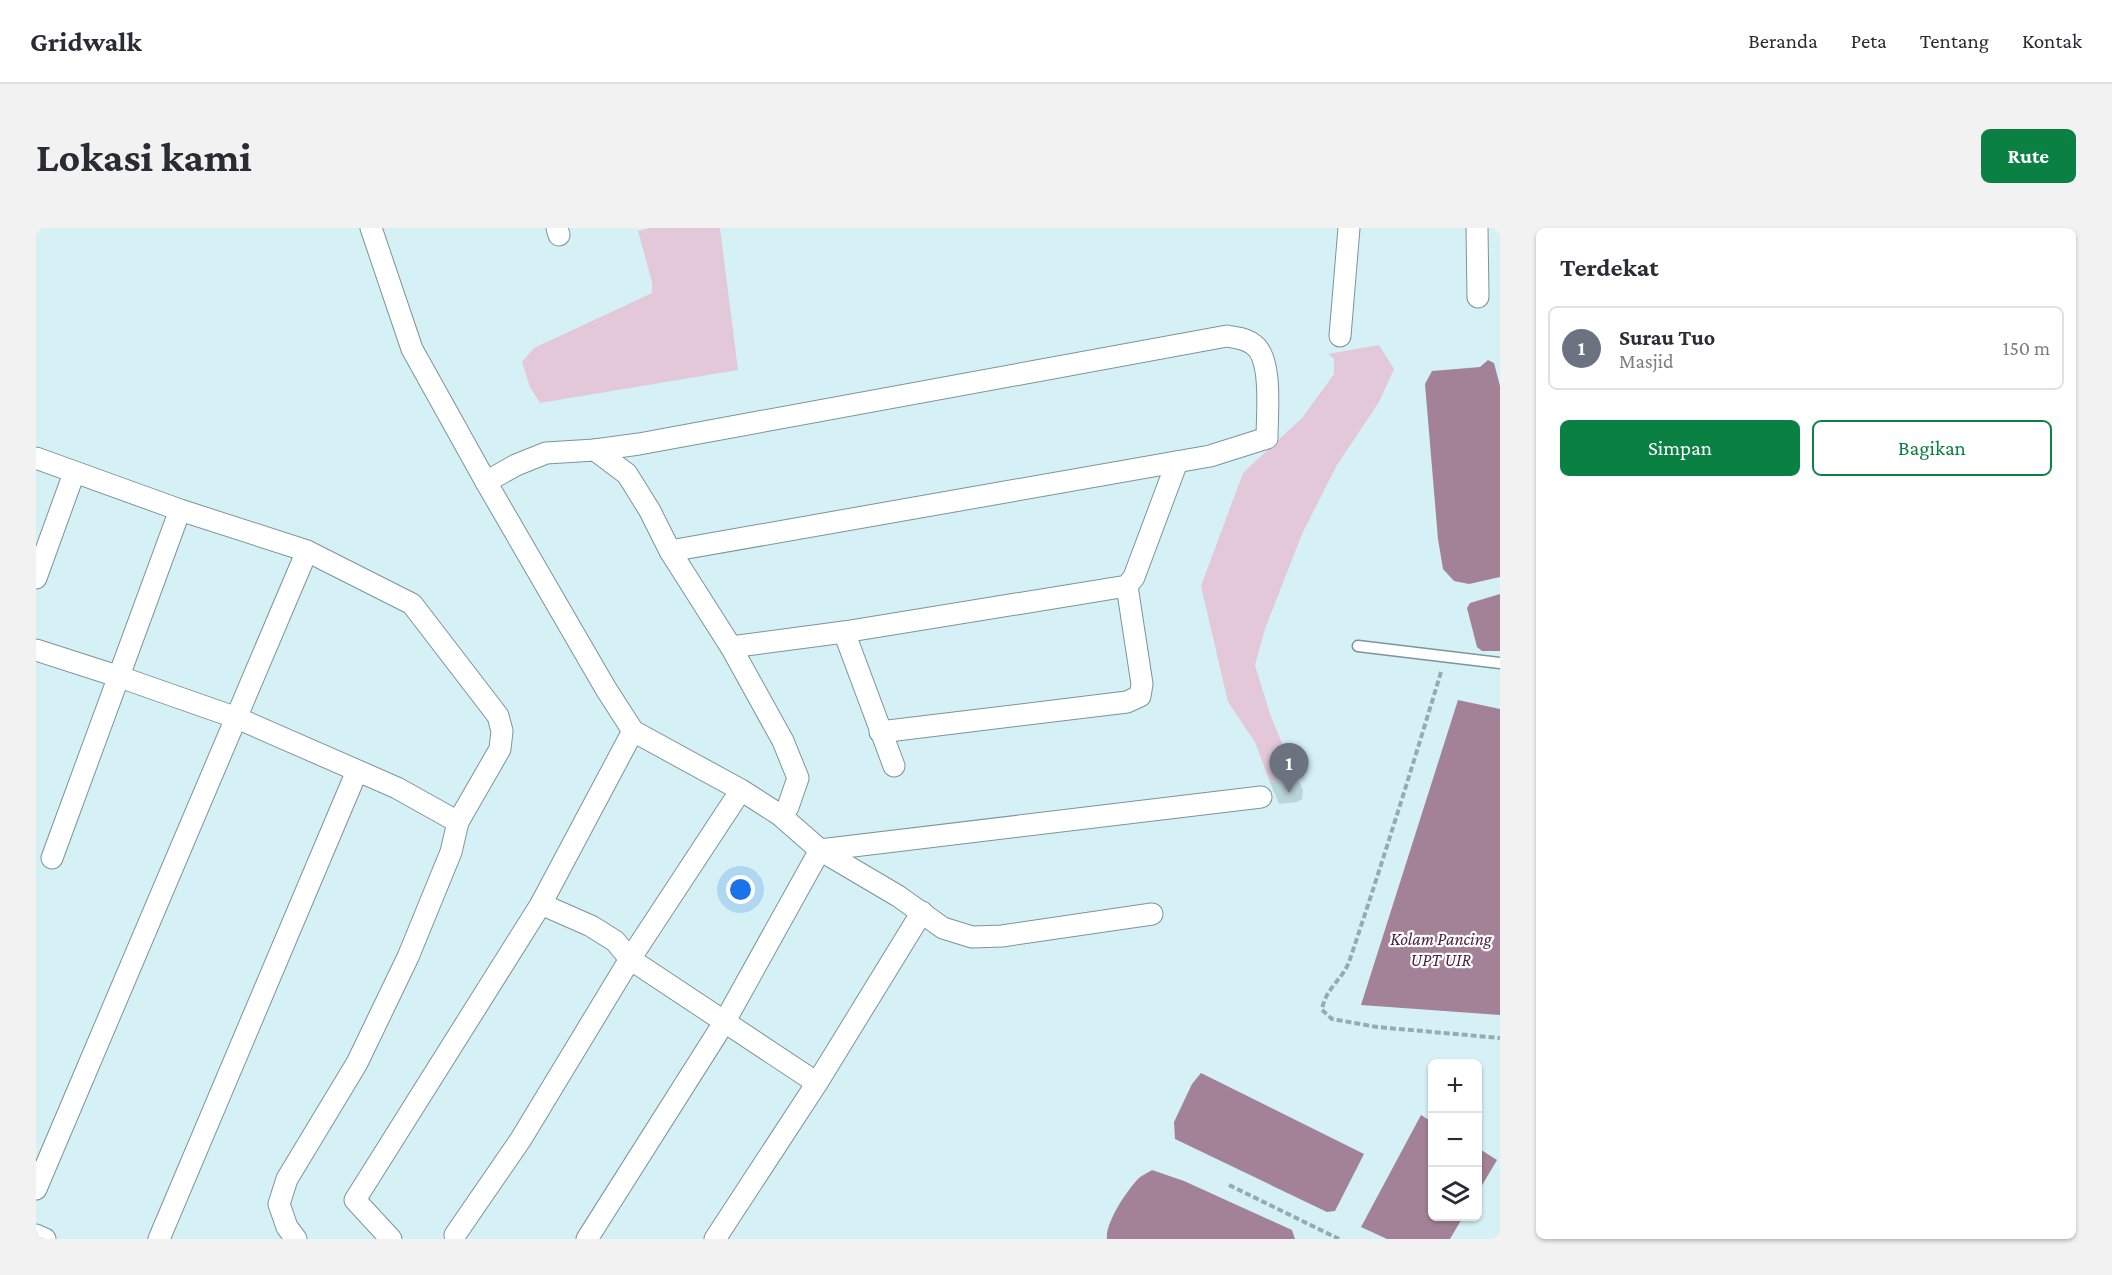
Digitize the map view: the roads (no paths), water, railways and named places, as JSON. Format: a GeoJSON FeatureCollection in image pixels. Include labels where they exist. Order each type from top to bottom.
{"type":"FeatureCollection","features":[{"type":"Feature","properties":{"kind":"street"},"geometry":{"type":"LineString","coordinates":[[371,228],[412,349],[486,482],[606,689],[633,731],[741,790],[780,815],[820,850],[922,912],[943,928],[972,937],[1002,936],[1152,914]]}},
{"type":"Feature","properties":{"kind":"street"},"geometry":{"type":"LineString","coordinates":[[1340,336],[1349,228]]}},
{"type":"Feature","properties":{"kind":"street"},"geometry":{"type":"LineString","coordinates":[[1477,228],[1478,297]]}},
{"type":"Feature","properties":{"kind":"street"},"geometry":{"type":"LineString","coordinates":[[486,482],[516,465],[546,453],[639,444],[1227,336],[1243,338],[1257,346],[1267,369],[1267,438],[1210,456],[670,551]]}},
{"type":"Feature","properties":{"kind":"street"},"geometry":{"type":"LineString","coordinates":[[595,450],[627,474],[783,741],[798,778],[788,807],[780,815]]}},
{"type":"Feature","properties":{"kind":"street"},"geometry":{"type":"LineString","coordinates":[[36,458],[180,510],[307,551],[412,604],[498,716],[502,731],[500,749],[458,822],[451,852],[403,967],[357,1063],[287,1179],[279,1204],[287,1227],[296,1239]]}},
{"type":"Feature","properties":{"kind":"street"},"geometry":{"type":"LineString","coordinates":[[730,647],[844,632],[1127,586],[1134,577],[1177,462]]}},
{"type":"Feature","properties":{"kind":"street"},"geometry":{"type":"LineString","coordinates":[[36,578],[75,473]]}},
{"type":"Feature","properties":{"kind":"street"},"geometry":{"type":"LineString","coordinates":[[52,858],[180,510]]}},
{"type":"Feature","properties":{"kind":"street"},"geometry":{"type":"LineString","coordinates":[[36,1189],[307,551]]}},
{"type":"Feature","properties":{"kind":"street"},"geometry":{"type":"LineString","coordinates":[[880,732],[1127,702],[1140,696],[1142,684],[1127,586]]}},
{"type":"Feature","properties":{"kind":"street"},"geometry":{"type":"LineString","coordinates":[[844,632],[894,766]]}},
{"type":"Feature","properties":{"kind":"street"},"geometry":{"type":"LineString","coordinates":[[36,650],[237,718],[397,788],[458,822]]}},
{"type":"Feature","properties":{"kind":"street"},"geometry":{"type":"LineString","coordinates":[[391,1239],[355,1200],[541,904],[633,731]]}},
{"type":"Feature","properties":{"kind":"street"},"geometry":{"type":"LineString","coordinates":[[159,1239],[357,771]]}},
{"type":"Feature","properties":{"kind":"street"},"geometry":{"type":"LineString","coordinates":[[455,1238],[521,1138],[630,959],[741,790]]}},
{"type":"Feature","properties":{"kind":"street"},"geometry":{"type":"LineString","coordinates":[[820,850],[1261,797]]}},
{"type":"Feature","properties":{"kind":"street"},"geometry":{"type":"LineString","coordinates":[[587,1239],[725,1021],[820,850]]}},
{"type":"Feature","properties":{"kind":"street"},"geometry":{"type":"LineString","coordinates":[[541,904],[591,926],[615,942],[630,959],[817,1083]]}},
{"type":"Feature","properties":{"kind":"street"},"geometry":{"type":"LineString","coordinates":[[715,1239],[817,1083],[922,912]]}},
{"type":"Feature","properties":{"kind":"street"},"geometry":{"type":"LineString","coordinates":[[36,1235],[45,1239]]}},
{"type":"Feature","properties":{"kind":"lane"},"geometry":{"type":"LineString","coordinates":[[1358,646],[1500,663]]}},
{"type":"Feature","properties":{"kind":"water"},"geometry":{"type":"Polygon","coordinates":[[[1488,360],[1494,363],[1500,386],[1500,577],[1469,584],[1454,581],[1443,569],[1438,539],[1425,384],[1432,371],[1480,367],[1488,360]]]}},
{"type":"Feature","properties":{"kind":"water"},"geometry":{"type":"Polygon","coordinates":[[[1500,594],[1500,651],[1482,651],[1477,647],[1467,608],[1470,603],[1500,594]]]}},
{"type":"Feature","properties":{"kind":"water","name":"Kolam Pancing UPT UIR"},"geometry":{"type":"Polygon","coordinates":[[[1458,700],[1500,709],[1500,1015],[1361,1005],[1458,700]]]}},
{"type":"Feature","properties":{"kind":"water"},"geometry":{"type":"Polygon","coordinates":[[[1201,1073],[1364,1154],[1335,1211],[1327,1212],[1175,1139],[1174,1122],[1192,1084],[1201,1073]]]}},
{"type":"Feature","properties":{"kind":"water"},"geometry":{"type":"Polygon","coordinates":[[[1421,1115],[1428,1119],[1428,1221],[1461,1221],[1450,1239],[1387,1239],[1361,1227],[1421,1115]]]}},
{"type":"Feature","properties":{"kind":"water"},"geometry":{"type":"Polygon","coordinates":[[[1482,1151],[1497,1160],[1482,1185],[1482,1151]]]}},
{"type":"Feature","properties":{"kind":"water"},"geometry":{"type":"Polygon","coordinates":[[[1152,1170],[1184,1181],[1292,1230],[1295,1239],[1107,1239],[1109,1224],[1123,1198],[1139,1178],[1152,1170]]]}},
{"type":"Feature","properties":{"kind":"place","name":"Surau Tuo"},"geometry":{"type":"Point","coordinates":[1289,793]}}]}
